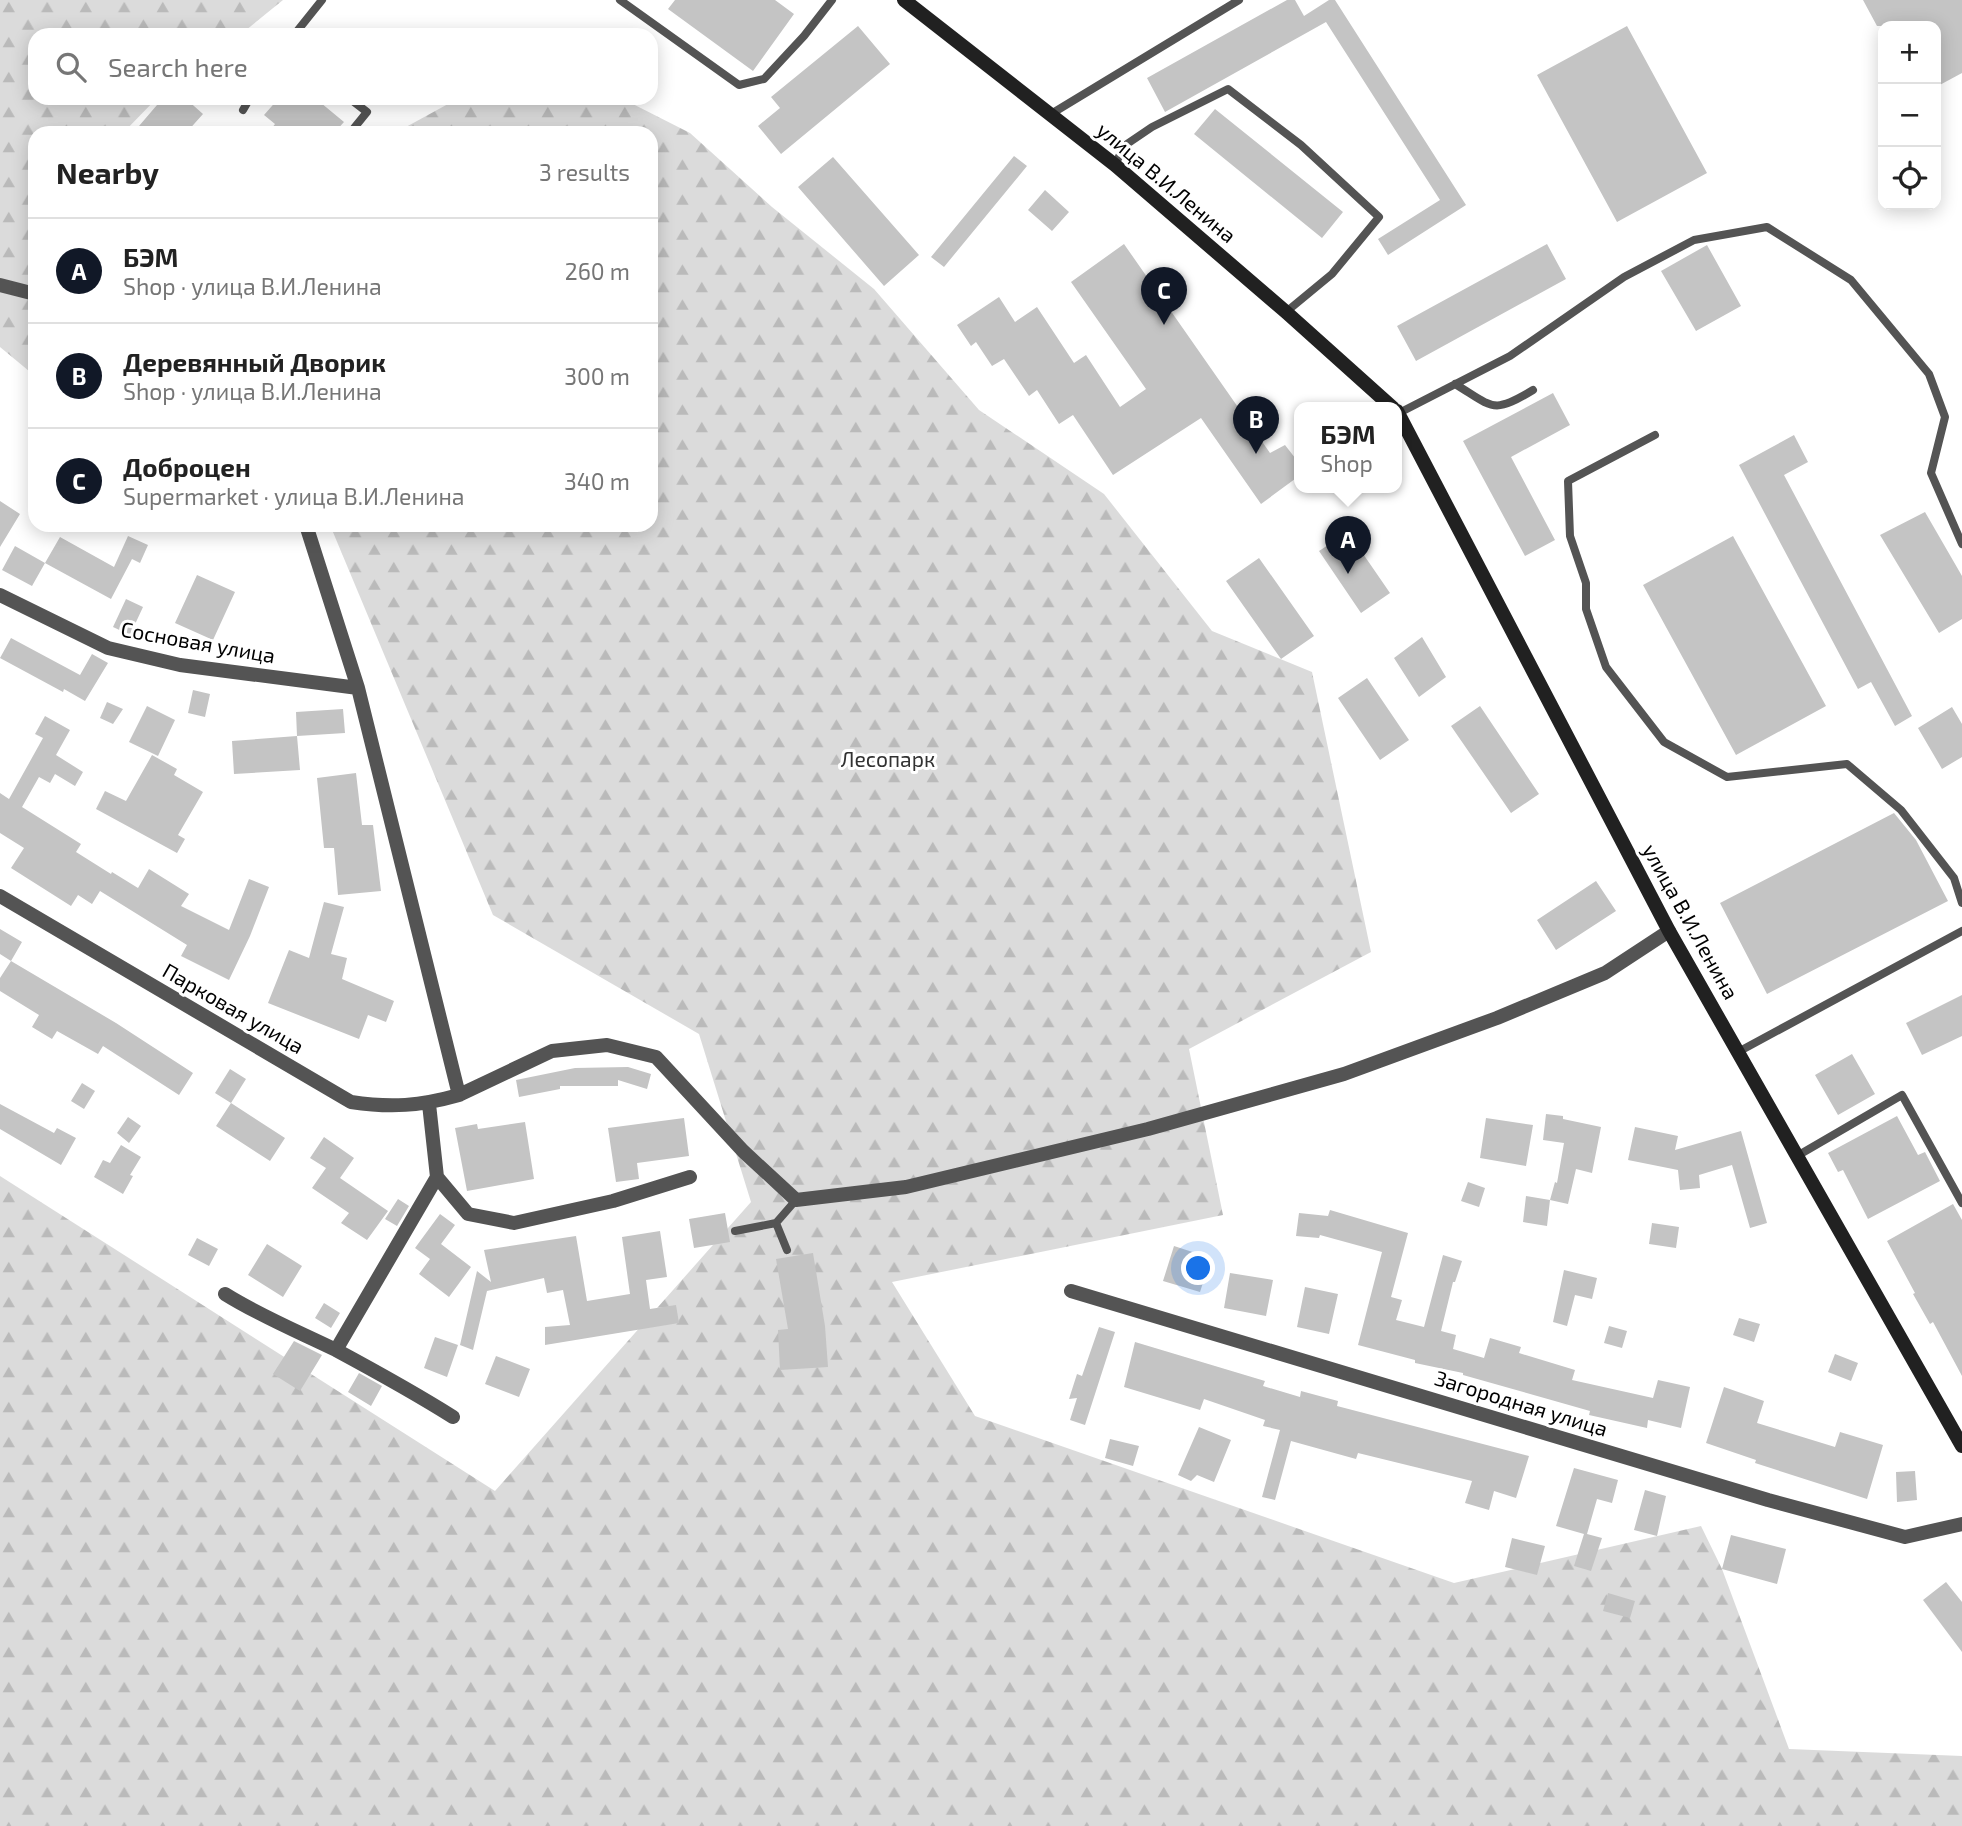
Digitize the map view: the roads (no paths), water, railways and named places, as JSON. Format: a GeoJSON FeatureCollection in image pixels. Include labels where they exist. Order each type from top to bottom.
{"type":"FeatureCollection","features":[{"type":"Feature","properties":{"kind":"main road","name":"улица В.И.Ленина"},"geometry":{"type":"LineString","coordinates":[[904,0],[1115,165],[1386,402]]}},
{"type":"Feature","properties":{"kind":"main road","name":"улица В.И.Ленина"},"geometry":{"type":"LineString","coordinates":[[1402,422],[1669,931],[1962,1446]]}},
{"type":"Feature","properties":{"kind":"street"},"geometry":{"type":"LineString","coordinates":[[0,285],[28,292]]}},
{"type":"Feature","properties":{"kind":"street"},"geometry":{"type":"LineString","coordinates":[[308,532],[358,688],[459,1094]]}},
{"type":"Feature","properties":{"kind":"street","name":"Сосновая улица"},"geometry":{"type":"LineString","coordinates":[[0,595],[108,648],[180,665],[358,688]]}},
{"type":"Feature","properties":{"kind":"street","name":"Парковая улица"},"geometry":{"type":"LineString","coordinates":[[0,896],[351,1102],[384,1107],[429,1104],[459,1094],[552,1051],[607,1045],[656,1057],[743,1151],[796,1200]]}},
{"type":"Feature","properties":{"kind":"street"},"geometry":{"type":"LineString","coordinates":[[796,1200],[906,1187],[1148,1129],[1344,1074],[1497,1018],[1605,973],[1669,931]]}},
{"type":"Feature","properties":{"kind":"street"},"geometry":{"type":"LineString","coordinates":[[429,1104],[437,1177],[468,1214],[514,1223],[613,1201],[690,1177]]}},
{"type":"Feature","properties":{"kind":"street"},"geometry":{"type":"LineString","coordinates":[[335,1350],[437,1177]]}},
{"type":"Feature","properties":{"kind":"street","name":"Загородная улица"},"geometry":{"type":"LineString","coordinates":[[1071,1291],[1768,1500],[1905,1536],[1962,1524]]}},
{"type":"Feature","properties":{"kind":"street"},"geometry":{"type":"LineString","coordinates":[[225,1294],[247,1308],[335,1350],[453,1417]]}},
{"type":"Feature","properties":{"kind":"lane"},"geometry":{"type":"LineString","coordinates":[[300,28],[322,0]]}},
{"type":"Feature","properties":{"kind":"lane"},"geometry":{"type":"LineString","coordinates":[[620,0],[739,85],[764,79],[804,36],[832,0]]}},
{"type":"Feature","properties":{"kind":"lane"},"geometry":{"type":"LineString","coordinates":[[1051,114],[1239,0]]}},
{"type":"Feature","properties":{"kind":"lane"},"geometry":{"type":"LineString","coordinates":[[1115,165],[1124,146],[1152,127],[1228,89],[1301,145],[1379,217],[1332,274],[1286,312]]}},
{"type":"Feature","properties":{"kind":"lane"},"geometry":{"type":"LineString","coordinates":[[243,110],[246,105]]}},
{"type":"Feature","properties":{"kind":"lane"},"geometry":{"type":"LineString","coordinates":[[356,126],[367,112],[358,105]]}},
{"type":"Feature","properties":{"kind":"lane"},"geometry":{"type":"LineString","coordinates":[[1402,408],[1510,356],[1625,277],[1694,240],[1767,226],[1851,280],[1929,374],[1945,417],[1931,473],[1962,544]]}},
{"type":"Feature","properties":{"kind":"lane"},"geometry":{"type":"LineString","coordinates":[[1455,384],[1492,407],[1509,405],[1533,390]]}},
{"type":"Feature","properties":{"kind":"lane"},"geometry":{"type":"LineString","coordinates":[[1656,435],[1568,481],[1570,536],[1586,583],[1586,609],[1606,667],[1664,741],[1727,777],[1847,764],[1900,810],[1954,878],[1962,903]]}},
{"type":"Feature","properties":{"kind":"lane"},"geometry":{"type":"LineString","coordinates":[[1738,1052],[1962,931]]}},
{"type":"Feature","properties":{"kind":"lane"},"geometry":{"type":"LineString","coordinates":[[1797,1156],[1902,1095],[1962,1203]]}},
{"type":"Feature","properties":{"kind":"lane"},"geometry":{"type":"LineString","coordinates":[[735,1231],[776,1223],[796,1200]]}},
{"type":"Feature","properties":{"kind":"lane"},"geometry":{"type":"LineString","coordinates":[[776,1223],[787,1250]]}},
{"type":"Feature","properties":{"kind":"place","name":"Доброцен"},"geometry":{"type":"Point","coordinates":[1164,325]}},
{"type":"Feature","properties":{"kind":"place","name":"Деревянный Дворик"},"geometry":{"type":"Point","coordinates":[1256,454]}},
{"type":"Feature","properties":{"kind":"place","name":"БЭМ"},"geometry":{"type":"Point","coordinates":[1348,574]}},
{"type":"Feature","properties":{"kind":"park label","name":"Лесопарк"},"geometry":{"type":"Point","coordinates":[888,760]}}]}
